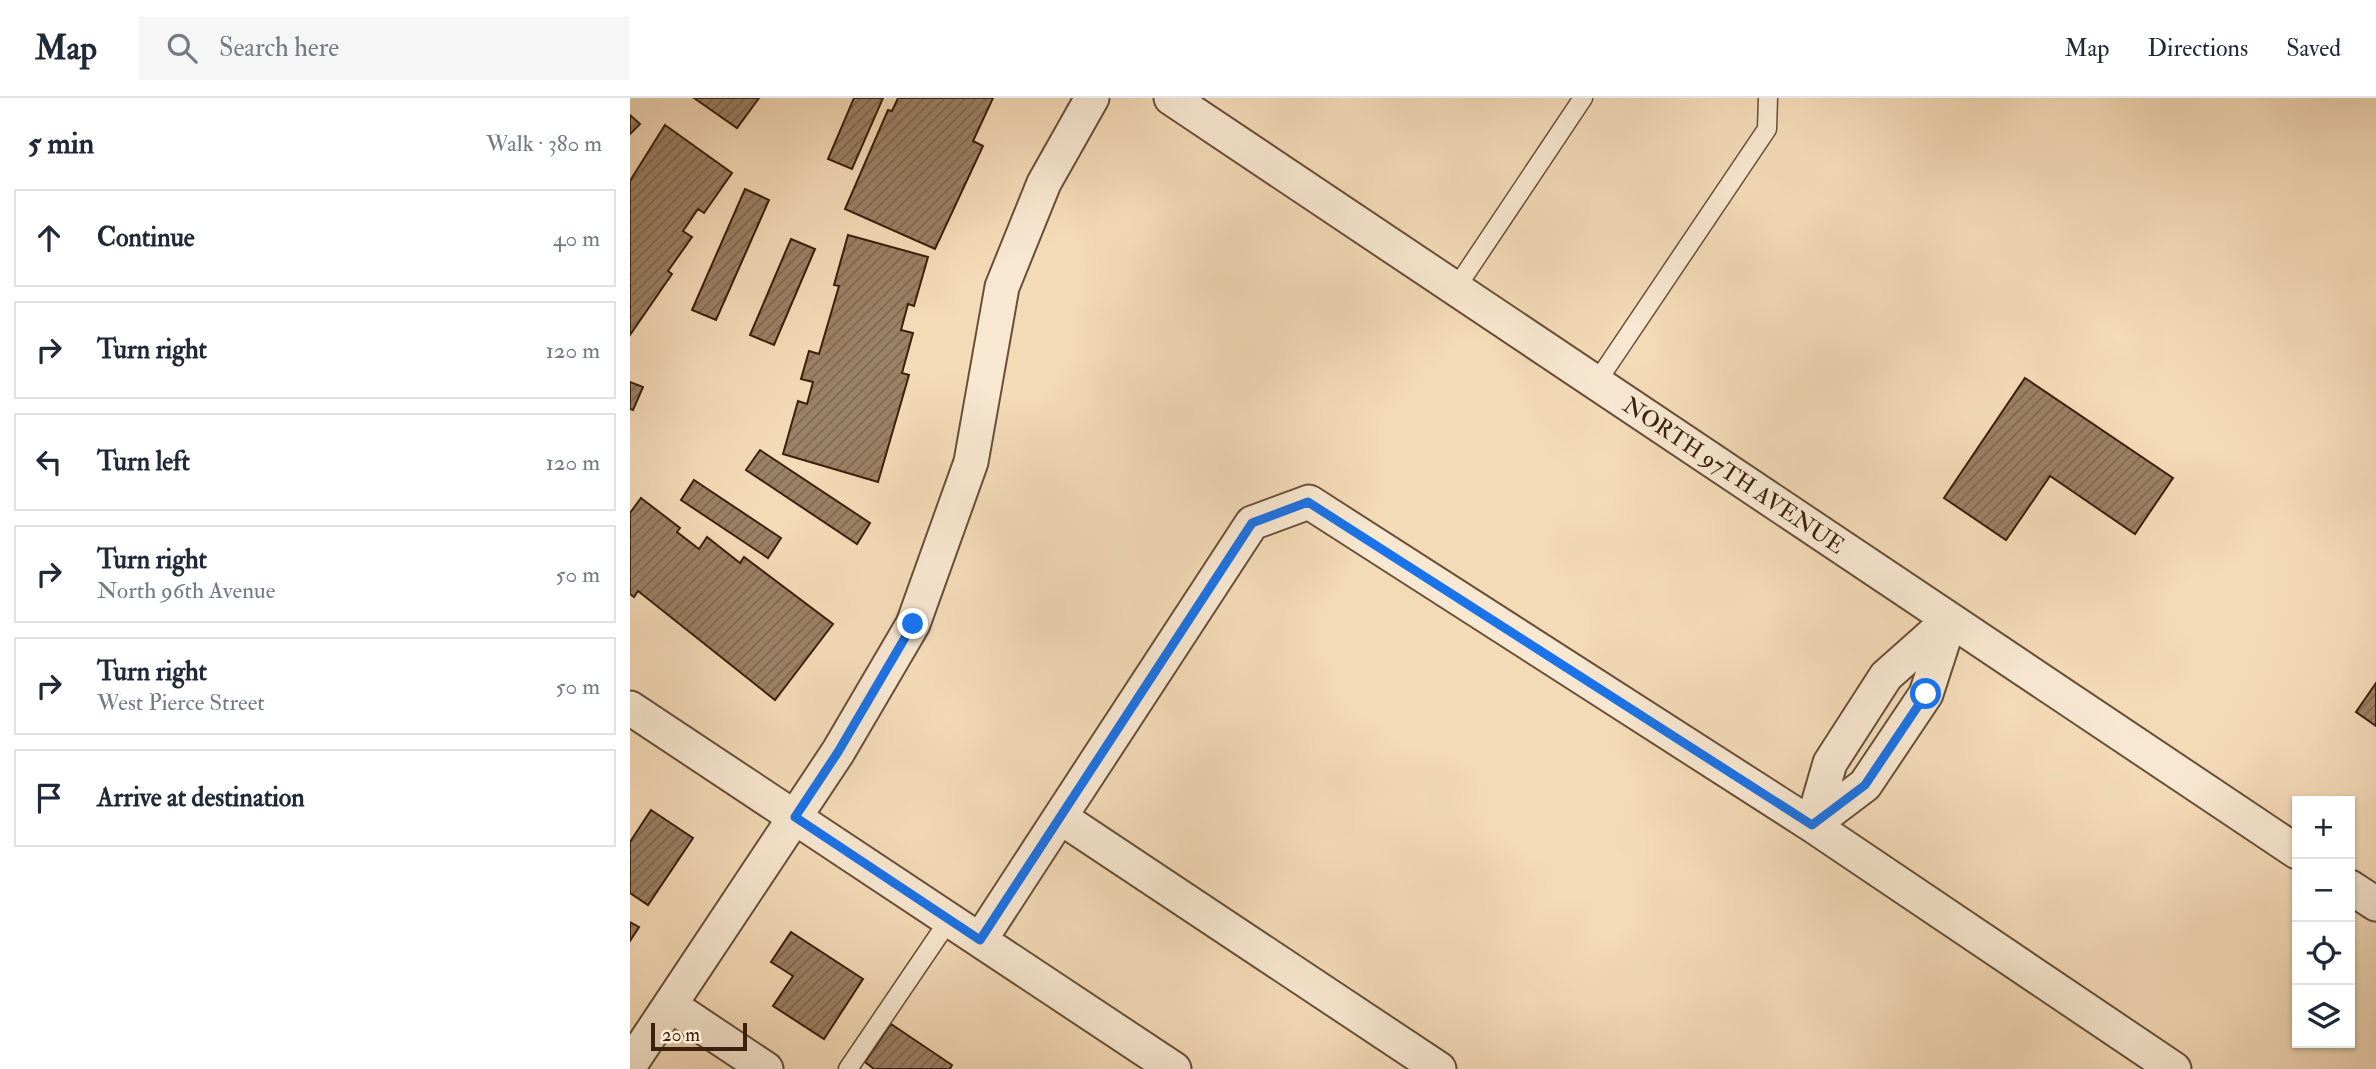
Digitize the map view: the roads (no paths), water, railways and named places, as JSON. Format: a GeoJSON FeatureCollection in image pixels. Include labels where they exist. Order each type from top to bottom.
{"type":"FeatureCollection","features":[{"type":"Feature","properties":{"kind":"street"},"geometry":{"type":"LineString","coordinates":[[630,1065],[838,752],[913,624],[971,461],[1002,287],[1044,183],[1092,98]]}},
{"type":"Feature","properties":{"kind":"street","name":"NORTH 97TH AVENUE"},"geometry":{"type":"LineString","coordinates":[[1171,98],[2292,849]]}},
{"type":"Feature","properties":{"kind":"street"},"geometry":{"type":"LineString","coordinates":[[980,940],[1252,523],[1308,502],[1812,825],[2174,1069]]}},
{"type":"Feature","properties":{"kind":"street"},"geometry":{"type":"LineString","coordinates":[[1812,825],[1865,785],[1873,774],[1926,694],[1950,620]]}},
{"type":"Feature","properties":{"kind":"street"},"geometry":{"type":"LineString","coordinates":[[1812,825],[1829,763],[1886,676],[1950,620]]}},
{"type":"Feature","properties":{"kind":"street"},"geometry":{"type":"LineString","coordinates":[[630,708],[1174,1069]]}},
{"type":"Feature","properties":{"kind":"street"},"geometry":{"type":"LineString","coordinates":[[1060,817],[1439,1069]]}},
{"type":"Feature","properties":{"kind":"street"},"geometry":{"type":"LineString","coordinates":[[2355,890],[2376,905]]}},
{"type":"Feature","properties":{"kind":"street"},"geometry":{"type":"LineString","coordinates":[[670,1005],[766,1069]]}},
{"type":"Feature","properties":{"kind":"lane"},"geometry":{"type":"LineString","coordinates":[[1456,288],[1583,98]]}},
{"type":"Feature","properties":{"kind":"lane"},"geometry":{"type":"LineString","coordinates":[[1596,383],[1767,129],[1768,98]]}},
{"type":"Feature","properties":{"kind":"lane"},"geometry":{"type":"LineString","coordinates":[[848,1069],[949,920]]}}]}
